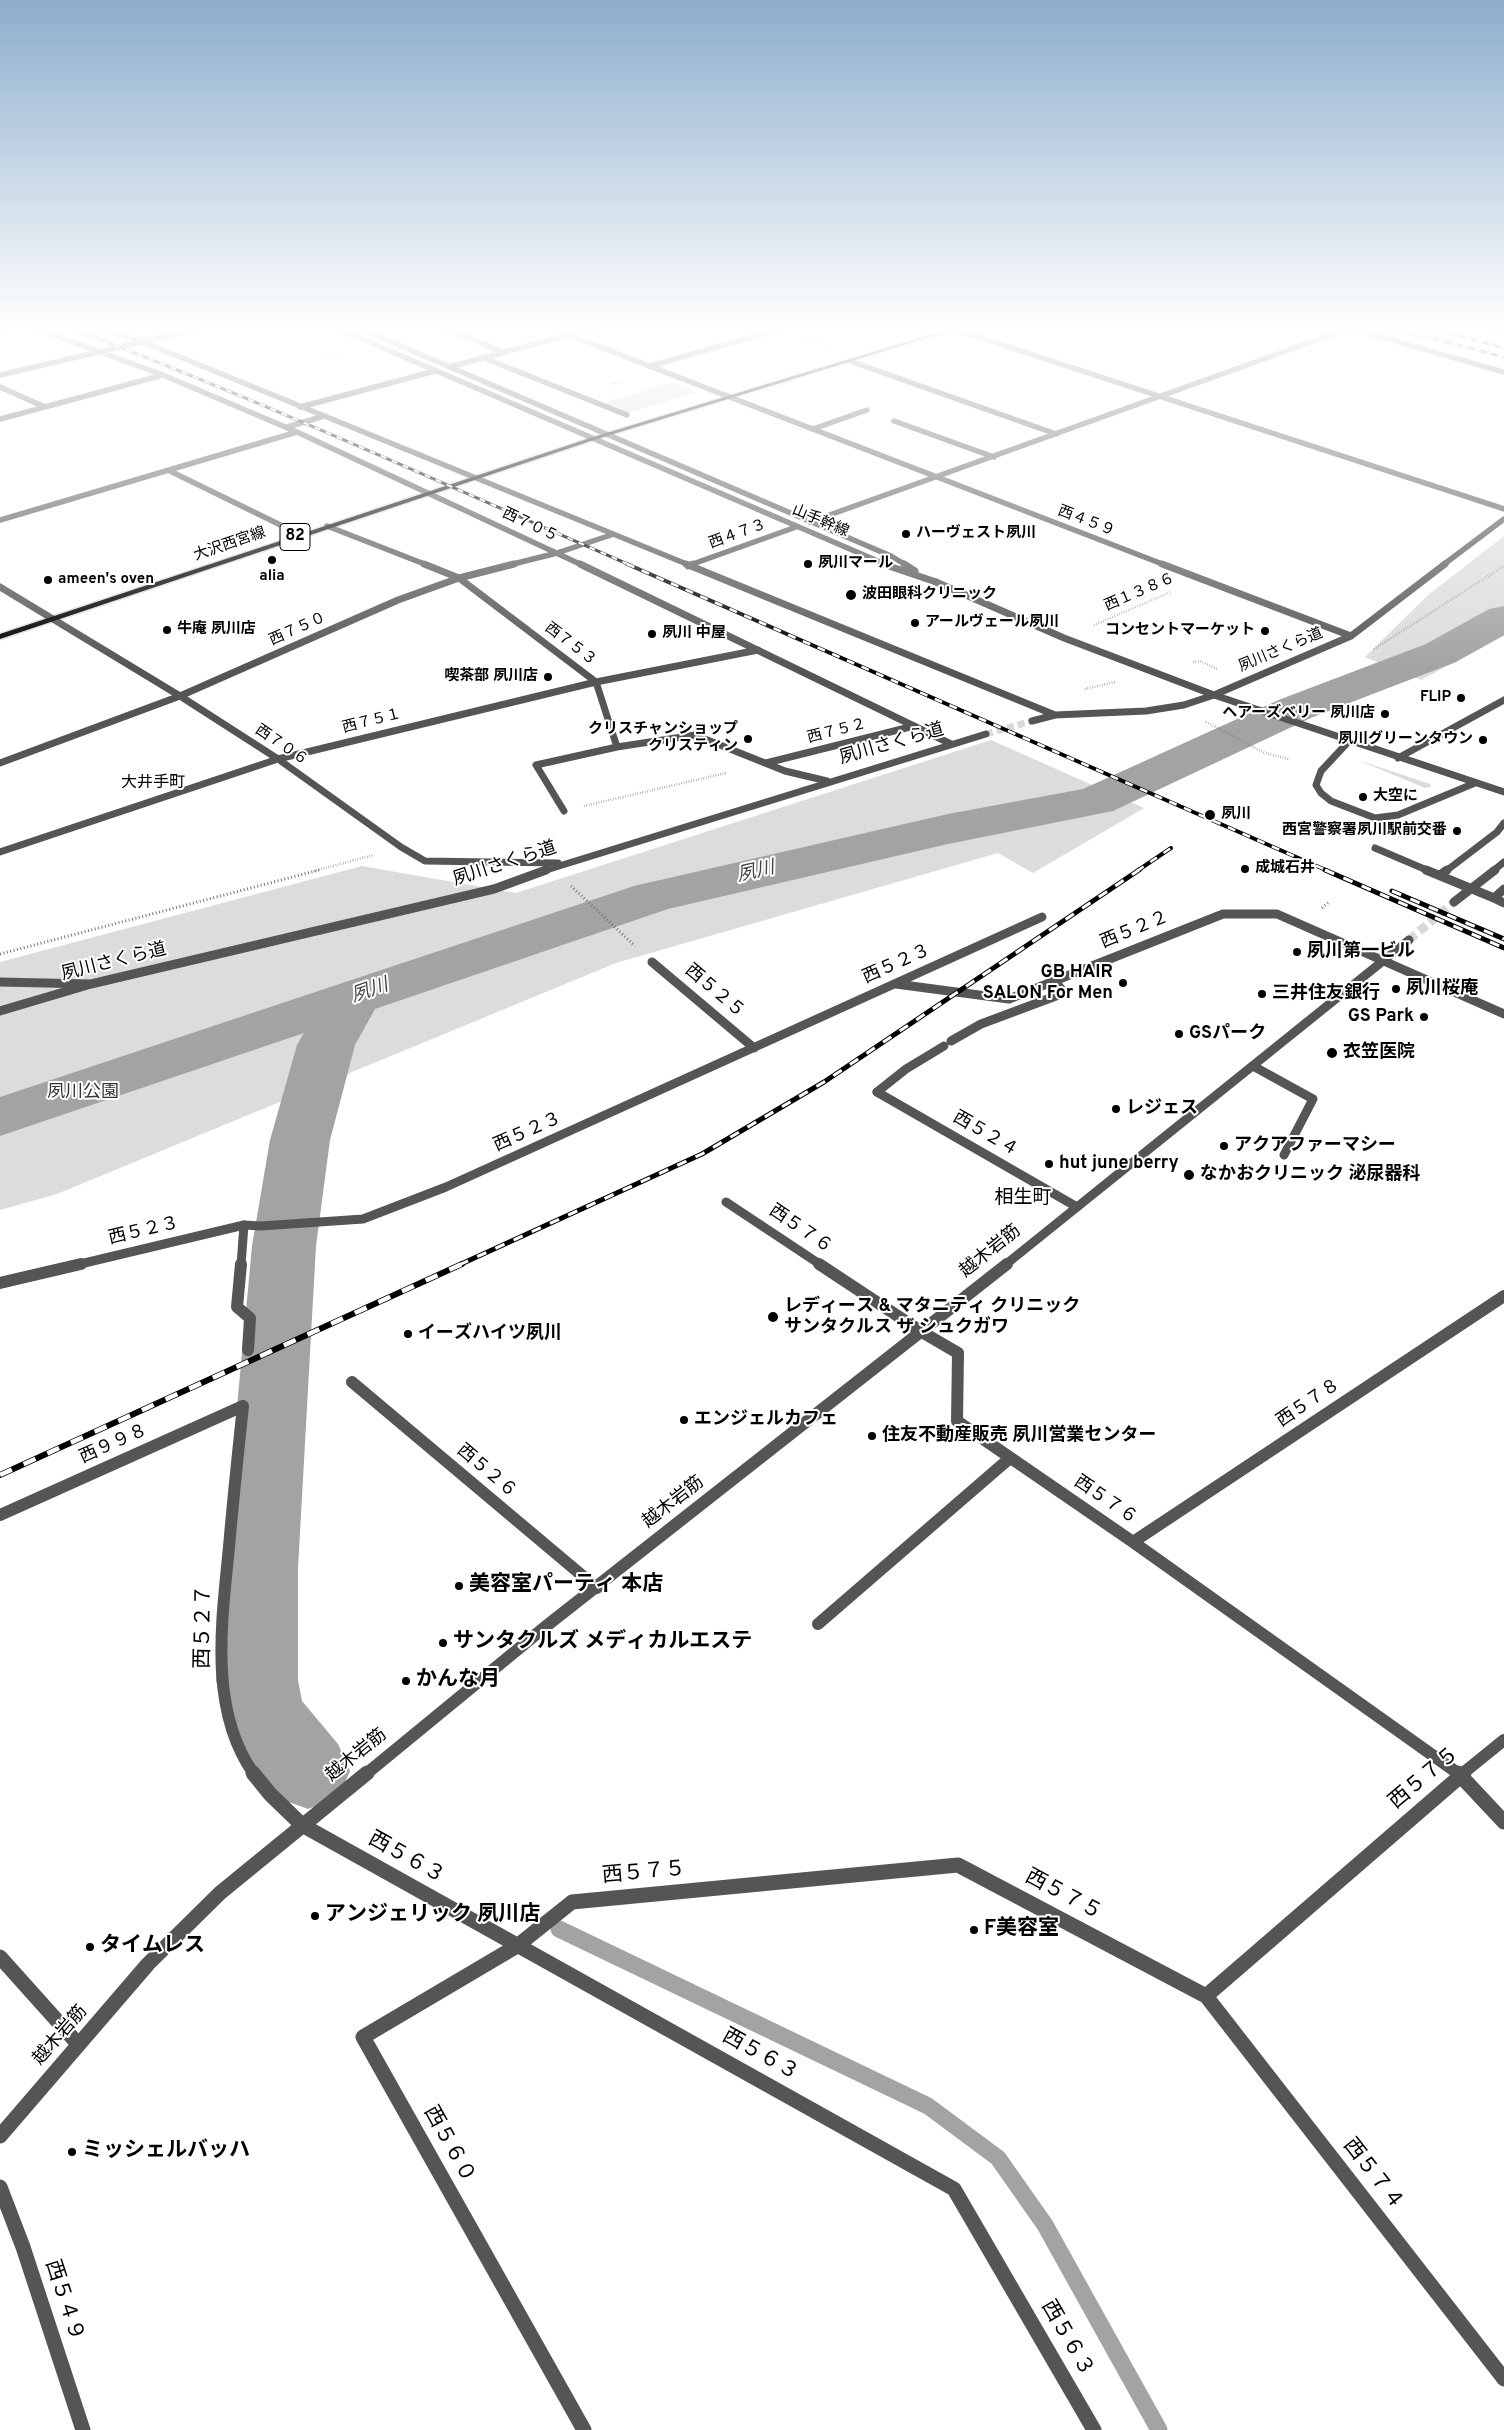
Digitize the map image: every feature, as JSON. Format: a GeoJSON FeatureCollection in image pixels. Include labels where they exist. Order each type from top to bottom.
{"type":"FeatureCollection","features":[{"type":"Feature","properties":{"kind":"main road","name":"大沢西宮線"},"geometry":{"type":"LineString","coordinates":[[0,637],[585,441]]}},
{"type":"Feature","properties":{"kind":"street"},"geometry":{"type":"LineString","coordinates":[[0,520],[266,441]]}},
{"type":"Feature","properties":{"kind":"street","name":"西７０５"},"geometry":{"type":"LineString","coordinates":[[317,441],[557,553],[951,744]]}},
{"type":"Feature","properties":{"kind":"street"},"geometry":{"type":"LineString","coordinates":[[383,441],[1055,715]]}},
{"type":"Feature","properties":{"kind":"street","name":"山手幹線"},"geometry":{"type":"LineString","coordinates":[[598,441],[880,563],[936,582],[1064,638],[1214,695],[1349,742]]}},
{"type":"Feature","properties":{"kind":"street","name":"山手幹線"},"geometry":{"type":"LineString","coordinates":[[624,441],[891,556],[936,582]]}},
{"type":"Feature","properties":{"kind":"street","name":"西４５９"},"geometry":{"type":"LineString","coordinates":[[844,441],[1350,636]]}},
{"type":"Feature","properties":{"kind":"street"},"geometry":{"type":"LineString","coordinates":[[951,441],[994,457]]}},
{"type":"Feature","properties":{"kind":"street"},"geometry":{"type":"LineString","coordinates":[[810,522],[1036,441]]}},
{"type":"Feature","properties":{"kind":"street"},"geometry":{"type":"LineString","coordinates":[[1295,441],[1504,509]]}},
{"type":"Feature","properties":{"kind":"street"},"geometry":{"type":"LineString","coordinates":[[170,470],[301,535]]}},
{"type":"Feature","properties":{"kind":"street","name":"夙川さくら道"},"geometry":{"type":"LineString","coordinates":[[1032,721],[1055,715],[1146,710],[1184,705],[1214,695],[1350,636],[1504,519]]}},
{"type":"Feature","properties":{"kind":"street","name":"西７５３"},"geometry":{"type":"LineString","coordinates":[[327,526],[459,578],[596,682],[617,748]]}},
{"type":"Feature","properties":{"kind":"street","name":"西４７３"},"geometry":{"type":"LineString","coordinates":[[688,566],[796,527]]}},
{"type":"Feature","properties":{"kind":"street","name":"西７５０"},"geometry":{"type":"LineString","coordinates":[[0,762],[180,696],[398,600],[459,578],[557,553],[611,535]]}},
{"type":"Feature","properties":{"kind":"street","name":"西７０６"},"geometry":{"type":"LineString","coordinates":[[0,587],[180,696],[278,759],[401,847],[425,861],[564,863]]}},
{"type":"Feature","properties":{"kind":"street","name":"西７５１"},"geometry":{"type":"LineString","coordinates":[[0,852],[278,759],[596,682],[758,650]]}},
{"type":"Feature","properties":{"kind":"street"},"geometry":{"type":"LineString","coordinates":[[1398,758],[1504,700]]}},
{"type":"Feature","properties":{"kind":"street","name":"西７５２"},"geometry":{"type":"LineString","coordinates":[[766,763],[914,726]]}},
{"type":"Feature","properties":{"kind":"street","name":"夙川さくら道"},"geometry":{"type":"LineString","coordinates":[[0,1011],[91,984],[494,889],[564,863],[827,781],[986,734]]}},
{"type":"Feature","properties":{"kind":"street"},"geometry":{"type":"LineString","coordinates":[[564,811],[536,765],[617,748],[695,735],[785,771],[827,781]]}},
{"type":"Feature","properties":{"kind":"street"},"geometry":{"type":"LineString","coordinates":[[1475,783],[1398,815],[1374,818],[1331,801],[1321,793],[1316,784],[1321,771],[1349,742],[1504,792]]}},
{"type":"Feature","properties":{"kind":"street"},"geometry":{"type":"LineString","coordinates":[[1440,875],[1496,832],[1504,823]]}},
{"type":"Feature","properties":{"kind":"street"},"geometry":{"type":"LineString","coordinates":[[1375,848],[1504,903]]}},
{"type":"Feature","properties":{"kind":"street"},"geometry":{"type":"LineString","coordinates":[[1454,902],[1504,862]]}},
{"type":"Feature","properties":{"kind":"street"},"geometry":{"type":"LineString","coordinates":[[1494,898],[1504,889]]}},
{"type":"Feature","properties":{"kind":"street","name":"西５２２"},"geometry":{"type":"LineString","coordinates":[[895,984],[1009,999],[1223,914],[1277,914],[1504,1014]]}},
{"type":"Feature","properties":{"kind":"street","name":"西５２３"},"geometry":{"type":"LineString","coordinates":[[0,1283],[244,1225],[262,1226],[362,1219],[446,1187],[1042,917]]}},
{"type":"Feature","properties":{"kind":"street","name":"越木岩筋"},"geometry":{"type":"LineString","coordinates":[[0,2136],[148,1964],[220,1893],[538,1633],[922,1332],[1409,940]]}},
{"type":"Feature","properties":{"kind":"street","name":"西５２５"},"geometry":{"type":"LineString","coordinates":[[652,962],[754,1048]]}},
{"type":"Feature","properties":{"kind":"street","name":"西５２４"},"geometry":{"type":"LineString","coordinates":[[1055,981],[1064,993],[981,1024],[906,1068],[878,1092],[1077,1207]]}},
{"type":"Feature","properties":{"kind":"street"},"geometry":{"type":"LineString","coordinates":[[0,982],[91,984]]}},
{"type":"Feature","properties":{"kind":"street"},"geometry":{"type":"LineString","coordinates":[[1253,1066],[1313,1098],[1284,1154]]}},
{"type":"Feature","properties":{"kind":"street","name":"西５７６"},"geometry":{"type":"LineString","coordinates":[[726,1202],[922,1332],[958,1353],[957,1421],[1133,1542],[1461,1775],[1504,1822]]}},
{"type":"Feature","properties":{"kind":"street"},"geometry":{"type":"LineString","coordinates":[[244,1225],[237,1307],[250,1318],[248,1350]]}},
{"type":"Feature","properties":{"kind":"street","name":"西５７８"},"geometry":{"type":"LineString","coordinates":[[1133,1542],[1504,1296]]}},
{"type":"Feature","properties":{"kind":"street","name":"西５２６"},"geometry":{"type":"LineString","coordinates":[[352,1382],[597,1588]]}},
{"type":"Feature","properties":{"kind":"street","name":"西９９８"},"geometry":{"type":"LineString","coordinates":[[0,1515],[243,1406]]}},
{"type":"Feature","properties":{"kind":"street","name":"西５２７"},"geometry":{"type":"LineString","coordinates":[[243,1406],[222,1620],[224,1679],[234,1732],[244,1759],[280,1805],[302,1825]]}},
{"type":"Feature","properties":{"kind":"street"},"geometry":{"type":"LineString","coordinates":[[818,1624],[1010,1458]]}},
{"type":"Feature","properties":{"kind":"street","name":"西５７５"},"geometry":{"type":"LineString","coordinates":[[517,1946],[572,1902],[958,1866],[1206,1996],[1504,1740]]}},
{"type":"Feature","properties":{"kind":"street","name":"西５６３"},"geometry":{"type":"LineString","coordinates":[[302,1825],[954,2189],[1094,2430]]}},
{"type":"Feature","properties":{"kind":"street","name":"西５６０"},"geometry":{"type":"LineString","coordinates":[[517,1946],[363,2037],[584,2430]]}},
{"type":"Feature","properties":{"kind":"street"},"geometry":{"type":"LineString","coordinates":[[0,1957],[78,2044]]}},
{"type":"Feature","properties":{"kind":"street","name":"西５７４"},"geometry":{"type":"LineString","coordinates":[[1206,1996],[1504,2379]]}},
{"type":"Feature","properties":{"kind":"street","name":"西５４９"},"geometry":{"type":"LineString","coordinates":[[0,2187],[23,2247],[83,2430]]}},
{"type":"Feature","properties":{"kind":"path","name":"西１３８６"},"geometry":{"type":"LineString","coordinates":[[1087,628],[1202,579]]}},
{"type":"Feature","properties":{"kind":"path"},"geometry":{"type":"LineString","coordinates":[[1189,663],[1200,661],[1211,667]]}},
{"type":"Feature","properties":{"kind":"path"},"geometry":{"type":"LineString","coordinates":[[1211,724],[1265,753],[1289,759]]}},
{"type":"Feature","properties":{"kind":"path"},"geometry":{"type":"LineString","coordinates":[[564,811],[766,763]]}},
{"type":"Feature","properties":{"kind":"path"},"geometry":{"type":"LineString","coordinates":[[0,954],[401,847]]}},
{"type":"Feature","properties":{"kind":"path"},"geometry":{"type":"LineString","coordinates":[[572,888],[652,962]]}},
{"type":"Feature","properties":{"kind":"green space"},"geometry":{"type":"Polygon","coordinates":[[[1504,536],[1504,636],[1421,680],[1365,657],[1428,595],[1504,536]]]}},
{"type":"Feature","properties":{"kind":"green space","name":"夙川公園"},"geometry":{"type":"Polygon","coordinates":[[[991,740],[1144,808],[1033,873],[998,853],[616,963],[57,1194],[0,1210],[0,962],[362,866],[516,893],[991,740]]]}},
{"type":"Feature","properties":{"kind":"green space"},"geometry":{"type":"Polygon","coordinates":[[[1358,760],[1430,784],[1431,787],[1425,788],[1358,760]]]}},
{"type":"Feature","properties":{"kind":"waterway","name":"夙川"},"geometry":{"type":"LineString","coordinates":[[354,998],[652,897],[948,829],[1096,801],[1297,708],[1441,653],[1504,618]]}},
{"type":"Feature","properties":{"kind":"waterway","name":"夙川"},"geometry":{"type":"LineString","coordinates":[[0,1117],[354,998]]}},
{"type":"Feature","properties":{"kind":"waterway"},"geometry":{"type":"LineString","coordinates":[[308,1771],[283,1741],[264,1713],[257,1680],[260,1568],[284,1246],[300,1140],[326,1045],[354,998]]}},
{"type":"Feature","properties":{"kind":"waterway"},"geometry":{"type":"LineString","coordinates":[[559,1929],[928,2106],[998,2158],[1045,2225],[1159,2430]]}},
{"type":"Feature","properties":{"kind":"tunnel"},"geometry":{"type":"LineString","coordinates":[[986,734],[1032,721]]}},
{"type":"Feature","properties":{"kind":"tunnel"},"geometry":{"type":"LineString","coordinates":[[1409,940],[1454,902]]}},
{"type":"Feature","properties":{"kind":"railway"},"geometry":{"type":"LineString","coordinates":[[348,441],[630,565]]}},
{"type":"Feature","properties":{"kind":"railway"},"geometry":{"type":"LineString","coordinates":[[627,564],[1328,871]]}},
{"type":"Feature","properties":{"kind":"railway"},"geometry":{"type":"LineString","coordinates":[[1137,871],[1171,848]]}},
{"type":"Feature","properties":{"kind":"railway"},"geometry":{"type":"LineString","coordinates":[[459,1265],[702,1154],[824,1082],[1139,870]]}},
{"type":"Feature","properties":{"kind":"railway"},"geometry":{"type":"LineString","coordinates":[[1325,870],[1504,948]]}},
{"type":"Feature","properties":{"kind":"railway"},"geometry":{"type":"LineString","coordinates":[[1392,891],[1504,939]]}},
{"type":"Feature","properties":{"kind":"railway"},"geometry":{"type":"LineString","coordinates":[[0,1475],[462,1264]]}},
{"type":"Feature","properties":{"kind":"place","name":"ハーヴェスト夙川"},"geometry":{"type":"Point","coordinates":[906,534]}},
{"type":"Feature","properties":{"kind":"place","name":"alia"},"geometry":{"type":"Point","coordinates":[272,560]}},
{"type":"Feature","properties":{"kind":"place","name":"夙川マール"},"geometry":{"type":"Point","coordinates":[808,564]}},
{"type":"Feature","properties":{"kind":"place","name":"ameen's oven"},"geometry":{"type":"Point","coordinates":[48,580]}},
{"type":"Feature","properties":{"kind":"place","name":"波田眼科クリニック"},"geometry":{"type":"Point","coordinates":[851,595]}},
{"type":"Feature","properties":{"kind":"place","name":"アールヴェール夙川"},"geometry":{"type":"Point","coordinates":[915,623]}},
{"type":"Feature","properties":{"kind":"place","name":"牛庵 夙川店"},"geometry":{"type":"Point","coordinates":[167,630]}},
{"type":"Feature","properties":{"kind":"place","name":"コンセントマーケット"},"geometry":{"type":"Point","coordinates":[1265,631]}},
{"type":"Feature","properties":{"kind":"place","name":"夙川 中屋"},"geometry":{"type":"Point","coordinates":[652,634]}},
{"type":"Feature","properties":{"kind":"place","name":"喫茶部 夙川店"},"geometry":{"type":"Point","coordinates":[548,677]}},
{"type":"Feature","properties":{"kind":"place","name":"FLIP"},"geometry":{"type":"Point","coordinates":[1461,698]}},
{"type":"Feature","properties":{"kind":"place","name":"ヘアーズベリー 夙川店"},"geometry":{"type":"Point","coordinates":[1385,714]}},
{"type":"Feature","properties":{"kind":"place","name":"クリスチャンショップ クリスティン"},"geometry":{"type":"Point","coordinates":[748,739]}},
{"type":"Feature","properties":{"kind":"place","name":"夙川グリーンタウン"},"geometry":{"type":"Point","coordinates":[1483,740]}},
{"type":"Feature","properties":{"kind":"place","name":"大空に"},"geometry":{"type":"Point","coordinates":[1363,797]}},
{"type":"Feature","properties":{"kind":"place","name":"夙川"},"geometry":{"type":"Point","coordinates":[1210,815]}},
{"type":"Feature","properties":{"kind":"place","name":"西宮警察署夙川駅前交番"},"geometry":{"type":"Point","coordinates":[1457,831]}},
{"type":"Feature","properties":{"kind":"place","name":"成城石井"},"geometry":{"type":"Point","coordinates":[1245,869]}},
{"type":"Feature","properties":{"kind":"place","name":"夙川第一ビル"},"geometry":{"type":"Point","coordinates":[1297,952]}},
{"type":"Feature","properties":{"kind":"place","name":"GB HAIR SALON For Men"},"geometry":{"type":"Point","coordinates":[1123,983]}},
{"type":"Feature","properties":{"kind":"place","name":"夙川桜庵"},"geometry":{"type":"Point","coordinates":[1396,989]}},
{"type":"Feature","properties":{"kind":"place","name":"三井住友銀行"},"geometry":{"type":"Point","coordinates":[1262,994]}},
{"type":"Feature","properties":{"kind":"place","name":"GS Park"},"geometry":{"type":"Point","coordinates":[1424,1017]}},
{"type":"Feature","properties":{"kind":"place","name":"GSパーク"},"geometry":{"type":"Point","coordinates":[1179,1034]}},
{"type":"Feature","properties":{"kind":"place","name":"衣笠医院"},"geometry":{"type":"Point","coordinates":[1332,1053]}},
{"type":"Feature","properties":{"kind":"place","name":"レジェス"},"geometry":{"type":"Point","coordinates":[1116,1109]}},
{"type":"Feature","properties":{"kind":"place","name":"アクアファーマシー"},"geometry":{"type":"Point","coordinates":[1224,1146]}},
{"type":"Feature","properties":{"kind":"place","name":"hut june berry"},"geometry":{"type":"Point","coordinates":[1049,1164]}},
{"type":"Feature","properties":{"kind":"place","name":"なかおクリニック 泌尿器科"},"geometry":{"type":"Point","coordinates":[1189,1175]}},
{"type":"Feature","properties":{"kind":"place","name":"レディース & マタニティ クリニック サンタクルス ザ シュクガワ"},"geometry":{"type":"Point","coordinates":[773,1317]}},
{"type":"Feature","properties":{"kind":"place","name":"イーズハイツ夙川"},"geometry":{"type":"Point","coordinates":[408,1334]}},
{"type":"Feature","properties":{"kind":"place","name":"エンジェルカフェ"},"geometry":{"type":"Point","coordinates":[684,1420]}},
{"type":"Feature","properties":{"kind":"place","name":"住友不動産販売 夙川営業センター"},"geometry":{"type":"Point","coordinates":[872,1436]}},
{"type":"Feature","properties":{"kind":"place","name":"美容室パーティ 本店"},"geometry":{"type":"Point","coordinates":[459,1586]}},
{"type":"Feature","properties":{"kind":"place","name":"サンタクルズ メディカルエステ"},"geometry":{"type":"Point","coordinates":[443,1643]}},
{"type":"Feature","properties":{"kind":"place","name":"かんな月"},"geometry":{"type":"Point","coordinates":[406,1681]}},
{"type":"Feature","properties":{"kind":"place","name":"アンジェリック 夙川店"},"geometry":{"type":"Point","coordinates":[315,1916]}},
{"type":"Feature","properties":{"kind":"place","name":"F美容室"},"geometry":{"type":"Point","coordinates":[974,1930]}},
{"type":"Feature","properties":{"kind":"place","name":"タイムレス"},"geometry":{"type":"Point","coordinates":[90,1947]}},
{"type":"Feature","properties":{"kind":"place","name":"ミッシェルバッハ"},"geometry":{"type":"Point","coordinates":[72,2152]}},
{"type":"Feature","properties":{"kind":"district","name":"大井手町"},"geometry":{"type":"Point","coordinates":[153,784]}},
{"type":"Feature","properties":{"kind":"district","name":"相生町"},"geometry":{"type":"Point","coordinates":[1023,1199]}}]}
